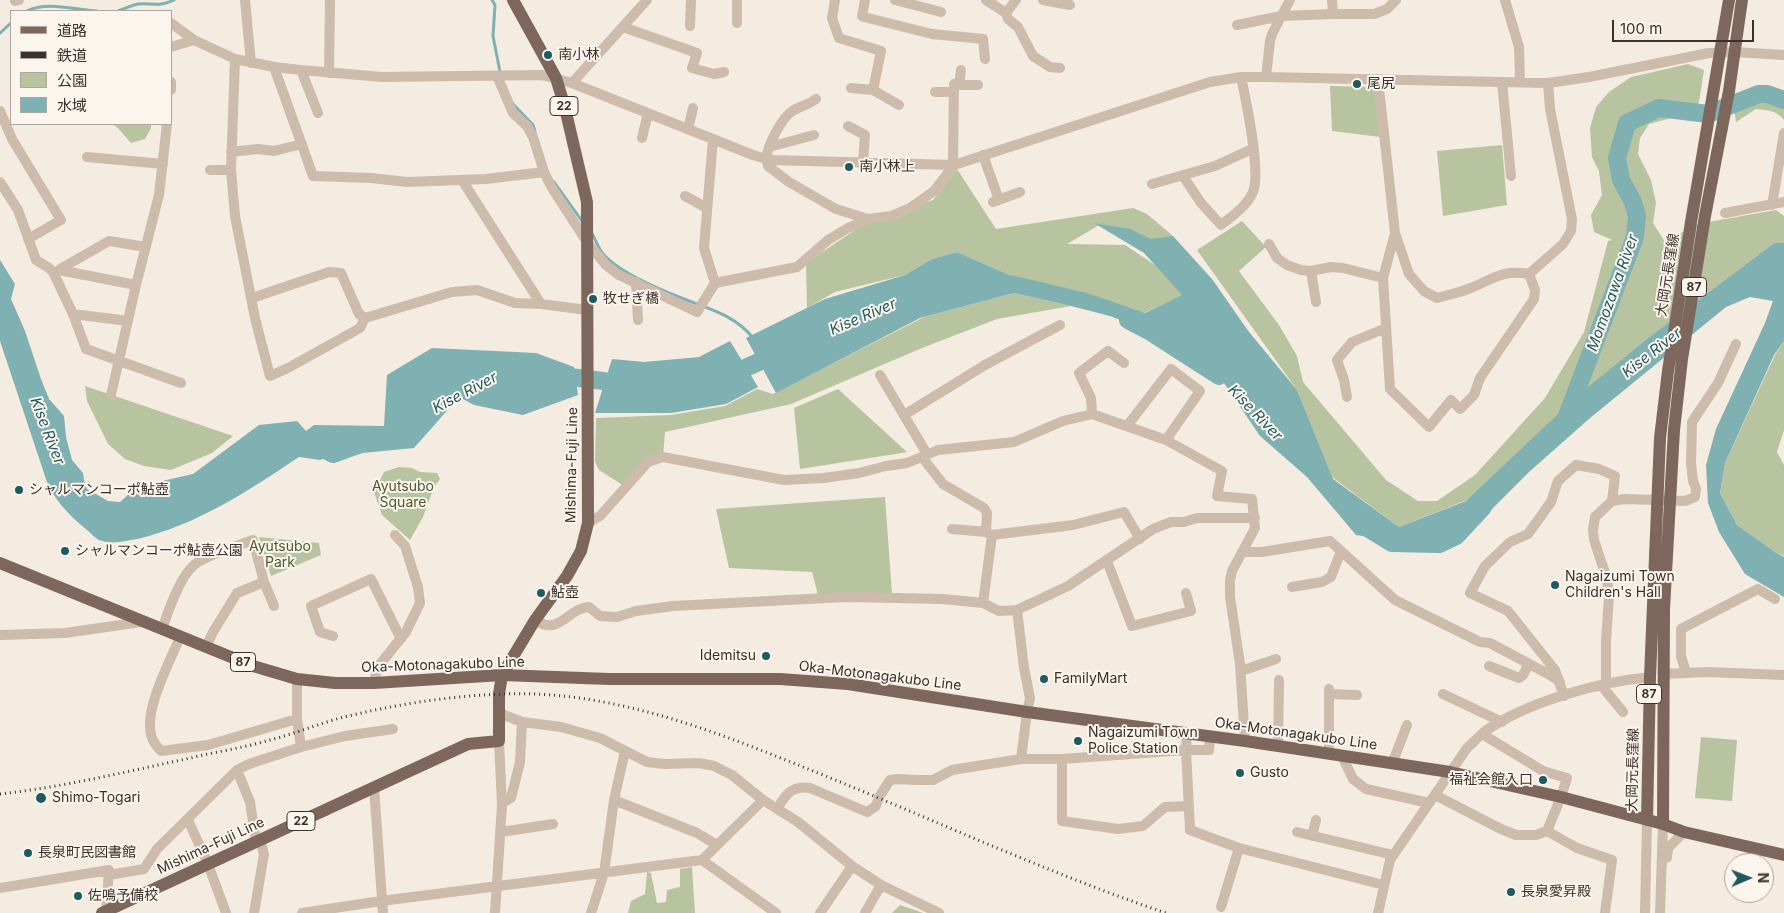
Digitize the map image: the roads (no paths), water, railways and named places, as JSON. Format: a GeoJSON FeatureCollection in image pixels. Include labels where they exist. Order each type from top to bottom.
{"type":"FeatureCollection","features":[{"type":"Feature","properties":{"kind":"main road","name":"Mishima-Fuji Line"},"geometry":{"type":"LineString","coordinates":[[502,675],[535,620],[567,576],[581,551],[588,523],[587,202],[556,78],[513,0]]}},
{"type":"Feature","properties":{"kind":"main road","name":"大岡元長窪線"},"geometry":{"type":"LineString","coordinates":[[1729,0],[1691,222],[1668,371],[1660,438],[1664,500],[1662,824],[1647,820],[1650,677],[1664,500],[1682,359],[1705,216],[1729,91],[1742,0]]}},
{"type":"Feature","properties":{"kind":"main road","name":"Oka-Motonagakubo Line"},"geometry":{"type":"LineString","coordinates":[[0,563],[141,622],[254,666],[297,679],[335,683],[374,683],[502,675],[609,679],[780,679],[848,684],[1027,712],[1245,741],[1450,772],[1562,797],[1647,820]]}},
{"type":"Feature","properties":{"kind":"main road","name":"22"},"geometry":{"type":"LineString","coordinates":[[499,740],[499,694],[502,675]]}},
{"type":"Feature","properties":{"kind":"main road","name":"Mishima-Fuji Line"},"geometry":{"type":"LineString","coordinates":[[105,912],[468,744],[499,740]]}},
{"type":"Feature","properties":{"kind":"main road"},"geometry":{"type":"LineString","coordinates":[[1662,824],[1684,832],[1784,855]]}},
{"type":"Feature","properties":{"kind":"street"},"geometry":{"type":"LineString","coordinates":[[245,0],[251,63]]}},
{"type":"Feature","properties":{"kind":"street"},"geometry":{"type":"LineString","coordinates":[[329,73],[330,0]]}},
{"type":"Feature","properties":{"kind":"street"},"geometry":{"type":"LineString","coordinates":[[572,83],[647,0]]}},
{"type":"Feature","properties":{"kind":"street"},"geometry":{"type":"LineString","coordinates":[[690,26],[691,0]]}},
{"type":"Feature","properties":{"kind":"street"},"geometry":{"type":"LineString","coordinates":[[737,0],[737,23]]}},
{"type":"Feature","properties":{"kind":"street"},"geometry":{"type":"LineString","coordinates":[[835,0],[832,18],[839,38],[881,50],[873,90]]}},
{"type":"Feature","properties":{"kind":"street"},"geometry":{"type":"LineString","coordinates":[[865,0],[862,16],[864,17],[932,34],[983,39],[984,59]]}},
{"type":"Feature","properties":{"kind":"street"},"geometry":{"type":"LineString","coordinates":[[895,0],[942,12]]}},
{"type":"Feature","properties":{"kind":"street"},"geometry":{"type":"LineString","coordinates":[[986,0],[1006,13],[1008,19],[1018,27],[1033,56],[1050,67],[1060,68]]}},
{"type":"Feature","properties":{"kind":"street"},"geometry":{"type":"LineString","coordinates":[[1006,13],[1016,0]]}},
{"type":"Feature","properties":{"kind":"street"},"geometry":{"type":"LineString","coordinates":[[1043,0],[1070,5]]}},
{"type":"Feature","properties":{"kind":"street"},"geometry":{"type":"LineString","coordinates":[[1266,77],[1270,41],[1290,0]]}},
{"type":"Feature","properties":{"kind":"street"},"geometry":{"type":"LineString","coordinates":[[1332,0],[1333,14]]}},
{"type":"Feature","properties":{"kind":"street"},"geometry":{"type":"LineString","coordinates":[[1505,0],[1519,47],[1520,82]]}},
{"type":"Feature","properties":{"kind":"street"},"geometry":{"type":"LineString","coordinates":[[1237,25],[1281,16],[1374,14],[1394,1]]}},
{"type":"Feature","properties":{"kind":"street"},"geometry":{"type":"LineString","coordinates":[[172,24],[194,40],[235,59],[274,67],[382,77],[542,74],[572,83],[688,130],[753,155],[766,158],[954,164],[1210,82],[1241,77],[1548,83],[1589,77],[1709,53],[1734,52],[1784,55]]}},
{"type":"Feature","properties":{"kind":"street"},"geometry":{"type":"LineString","coordinates":[[624,27],[697,53],[692,68],[714,74],[724,72]]}},
{"type":"Feature","properties":{"kind":"street"},"geometry":{"type":"LineString","coordinates":[[172,47],[194,40]]}},
{"type":"Feature","properties":{"kind":"street"},"geometry":{"type":"LineString","coordinates":[[235,59],[231,170],[234,216],[270,376],[360,328],[365,318],[452,292],[477,290],[515,303],[541,304],[587,310]]}},
{"type":"Feature","properties":{"kind":"street"},"geometry":{"type":"LineString","coordinates":[[274,67],[313,176],[371,178],[406,182],[462,180],[544,172]]}},
{"type":"Feature","properties":{"kind":"street"},"geometry":{"type":"LineString","coordinates":[[301,70],[318,114]]}},
{"type":"Feature","properties":{"kind":"street"},"geometry":{"type":"LineString","coordinates":[[496,76],[512,113],[527,126],[533,137],[544,172],[552,188],[587,232],[606,265],[619,275],[697,312],[715,283],[797,267],[828,240],[868,219],[891,216],[910,208],[934,191],[954,164],[956,89],[961,70]]}},
{"type":"Feature","properties":{"kind":"street"},"geometry":{"type":"LineString","coordinates":[[1183,176],[1201,203],[1221,225],[1246,202],[1253,192],[1255,180],[1249,114],[1241,77]]}},
{"type":"Feature","properties":{"kind":"street"},"geometry":{"type":"LineString","coordinates":[[1378,79],[1395,232],[1409,274],[1424,291],[1437,298],[1468,289],[1502,274],[1510,272],[1529,274],[1563,244],[1571,231],[1572,219],[1550,110],[1548,83]]}},
{"type":"Feature","properties":{"kind":"street"},"geometry":{"type":"LineString","coordinates":[[1502,82],[1511,176]]}},
{"type":"Feature","properties":{"kind":"street"},"geometry":{"type":"LineString","coordinates":[[935,92],[978,85]]}},
{"type":"Feature","properties":{"kind":"street"},"geometry":{"type":"LineString","coordinates":[[851,88],[873,90],[899,105]]}},
{"type":"Feature","properties":{"kind":"street"},"geometry":{"type":"LineString","coordinates":[[816,99],[808,105],[792,111],[783,120],[769,147],[766,158],[768,166],[789,182],[836,209],[868,219]]}},
{"type":"Feature","properties":{"kind":"street"},"geometry":{"type":"LineString","coordinates":[[688,130],[693,108]]}},
{"type":"Feature","properties":{"kind":"street"},"geometry":{"type":"LineString","coordinates":[[0,111],[12,140],[61,220],[28,239]]}},
{"type":"Feature","properties":{"kind":"street"},"geometry":{"type":"LineString","coordinates":[[642,138],[648,113]]}},
{"type":"Feature","properties":{"kind":"street"},"geometry":{"type":"LineString","coordinates":[[111,395],[159,195],[167,125]]}},
{"type":"Feature","properties":{"kind":"street"},"geometry":{"type":"LineString","coordinates":[[848,126],[865,135],[863,162]]}},
{"type":"Feature","properties":{"kind":"street"},"geometry":{"type":"LineString","coordinates":[[1772,205],[1784,133]]}},
{"type":"Feature","properties":{"kind":"street"},"geometry":{"type":"LineString","coordinates":[[769,147],[814,135]]}},
{"type":"Feature","properties":{"kind":"street"},"geometry":{"type":"LineString","coordinates":[[713,139],[704,248],[715,283]]}},
{"type":"Feature","properties":{"kind":"street"},"geometry":{"type":"LineString","coordinates":[[232,152],[258,149],[274,151],[302,144]]}},
{"type":"Feature","properties":{"kind":"street"},"geometry":{"type":"LineString","coordinates":[[1152,184],[1215,166],[1252,148]]}},
{"type":"Feature","properties":{"kind":"street"},"geometry":{"type":"LineString","coordinates":[[983,155],[996,201],[1020,192]]}},
{"type":"Feature","properties":{"kind":"street"},"geometry":{"type":"LineString","coordinates":[[87,157],[162,164]]}},
{"type":"Feature","properties":{"kind":"street"},"geometry":{"type":"LineString","coordinates":[[210,170],[231,170]]}},
{"type":"Feature","properties":{"kind":"street"},"geometry":{"type":"LineString","coordinates":[[462,180],[541,304]]}},
{"type":"Feature","properties":{"kind":"street"},"geometry":{"type":"LineString","coordinates":[[0,182],[18,210],[36,260],[57,271],[136,285]]}},
{"type":"Feature","properties":{"kind":"street"},"geometry":{"type":"LineString","coordinates":[[685,196],[707,208]]}},
{"type":"Feature","properties":{"kind":"street"},"geometry":{"type":"LineString","coordinates":[[1726,213],[1784,202]]}},
{"type":"Feature","properties":{"kind":"street"},"geometry":{"type":"LineString","coordinates":[[1395,232],[1383,278],[1390,390],[1429,426],[1451,400],[1460,410],[1474,394],[1480,378],[1534,299],[1535,290],[1529,274]]}},
{"type":"Feature","properties":{"kind":"street"},"geometry":{"type":"LineString","coordinates":[[57,271],[109,241],[146,247]]}},
{"type":"Feature","properties":{"kind":"street"},"geometry":{"type":"LineString","coordinates":[[1269,244],[1277,258],[1287,265],[1300,270],[1311,271],[1343,268],[1383,278]]}},
{"type":"Feature","properties":{"kind":"street"},"geometry":{"type":"LineString","coordinates":[[57,271],[86,349],[181,383]]}},
{"type":"Feature","properties":{"kind":"street"},"geometry":{"type":"LineString","coordinates":[[1311,271],[1316,302]]}},
{"type":"Feature","properties":{"kind":"street"},"geometry":{"type":"LineString","coordinates":[[252,298],[329,272],[341,273],[359,314],[365,318]]}},
{"type":"Feature","properties":{"kind":"street"},"geometry":{"type":"LineString","coordinates":[[636,282],[638,320]]}},
{"type":"Feature","properties":{"kind":"street"},"geometry":{"type":"LineString","coordinates":[[73,314],[128,321]]}},
{"type":"Feature","properties":{"kind":"street"},"geometry":{"type":"LineString","coordinates":[[904,415],[985,365],[1060,325]]}},
{"type":"Feature","properties":{"kind":"street"},"geometry":{"type":"LineString","coordinates":[[1347,397],[1344,380],[1337,360],[1352,342],[1386,328]]}},
{"type":"Feature","properties":{"kind":"street"},"geometry":{"type":"LineString","coordinates":[[1623,712],[1603,684],[1609,596],[1607,579],[1594,540],[1595,517],[1612,501],[1625,499],[1685,501],[1695,497],[1696,489],[1691,463],[1692,422],[1718,383],[1736,344]]}},
{"type":"Feature","properties":{"kind":"street"},"geometry":{"type":"LineString","coordinates":[[1092,414],[1091,398],[1079,373],[1108,351],[1124,363]]}},
{"type":"Feature","properties":{"kind":"street"},"geometry":{"type":"LineString","coordinates":[[1126,426],[1172,369],[1200,391],[1166,440]]}},
{"type":"Feature","properties":{"kind":"street"},"geometry":{"type":"LineString","coordinates":[[880,375],[904,415],[924,456],[943,484],[984,508],[987,513],[989,534],[983,603]]}},
{"type":"Feature","properties":{"kind":"street"},"geometry":{"type":"LineString","coordinates":[[588,523],[600,516],[648,462],[655,458],[663,457],[784,480],[824,478],[907,463],[938,450],[1014,442],[1063,421],[1092,414],[1166,440],[1222,471],[1217,496],[1252,499],[1255,528],[1232,571],[1230,588],[1240,671],[1245,741]]}},
{"type":"Feature","properties":{"kind":"street"},"geometry":{"type":"LineString","coordinates":[[1564,696],[1556,670],[1508,611],[1470,593],[1485,566],[1510,542],[1528,534],[1551,502],[1558,481],[1576,465],[1599,469],[1615,476],[1612,501]]}},
{"type":"Feature","properties":{"kind":"street"},"geometry":{"type":"LineString","coordinates":[[952,528],[989,534],[1073,526],[1124,512],[1140,539]]}},
{"type":"Feature","properties":{"kind":"street"},"geometry":{"type":"LineString","coordinates":[[535,620],[544,626],[554,625],[583,607],[589,607],[600,616],[617,617],[636,610],[673,606],[846,597],[983,603],[999,611],[1018,610],[1068,586],[1154,529],[1171,522],[1184,522],[1197,518],[1255,518]]}},
{"type":"Feature","properties":{"kind":"street"},"geometry":{"type":"LineString","coordinates":[[374,683],[378,668],[410,625],[421,598],[405,546],[395,535]]}},
{"type":"Feature","properties":{"kind":"street"},"geometry":{"type":"LineString","coordinates":[[162,630],[172,599],[197,562],[252,540],[264,582],[274,606]]}},
{"type":"Feature","properties":{"kind":"street"},"geometry":{"type":"LineString","coordinates":[[1242,552],[1262,552],[1330,541],[1395,600],[1480,642],[1490,644],[1560,682]]}},
{"type":"Feature","properties":{"kind":"street"},"geometry":{"type":"LineString","coordinates":[[1292,587],[1322,582],[1331,578],[1341,551]]}},
{"type":"Feature","properties":{"kind":"street"},"geometry":{"type":"LineString","coordinates":[[1107,561],[1132,626],[1191,611],[1186,593]]}},
{"type":"Feature","properties":{"kind":"street"},"geometry":{"type":"LineString","coordinates":[[333,636],[320,632],[311,606],[370,579],[401,639]]}},
{"type":"Feature","properties":{"kind":"street"},"geometry":{"type":"LineString","coordinates":[[206,647],[237,593],[264,582]]}},
{"type":"Feature","properties":{"kind":"street"},"geometry":{"type":"LineString","coordinates":[[1664,630],[1681,630],[1758,589],[1775,599]]}},
{"type":"Feature","properties":{"kind":"street"},"geometry":{"type":"LineString","coordinates":[[1018,610],[1024,668],[1030,698],[1020,759]]}},
{"type":"Feature","properties":{"kind":"street"},"geometry":{"type":"LineString","coordinates":[[0,634],[65,633],[141,622]]}},
{"type":"Feature","properties":{"kind":"street"},"geometry":{"type":"LineString","coordinates":[[1681,630],[1681,656],[1686,673]]}},
{"type":"Feature","properties":{"kind":"street"},"geometry":{"type":"LineString","coordinates":[[180,637],[157,689],[152,710],[151,736],[161,751],[216,743],[298,719]]}},
{"type":"Feature","properties":{"kind":"street"},"geometry":{"type":"LineString","coordinates":[[1240,671],[1276,658]]}},
{"type":"Feature","properties":{"kind":"street"},"geometry":{"type":"LineString","coordinates":[[1489,666],[1519,678],[1523,675],[1529,664]]}},
{"type":"Feature","properties":{"kind":"street"},"geometry":{"type":"LineString","coordinates":[[1663,674],[1724,672],[1784,675]]}},
{"type":"Feature","properties":{"kind":"street"},"geometry":{"type":"LineString","coordinates":[[1378,913],[1390,860],[1467,748],[1482,734],[1520,712],[1564,696],[1603,684],[1650,677]]}},
{"type":"Feature","properties":{"kind":"street"},"geometry":{"type":"LineString","coordinates":[[297,679],[301,747]]}},
{"type":"Feature","properties":{"kind":"street"},"geometry":{"type":"LineString","coordinates":[[1278,680],[1278,746]]}},
{"type":"Feature","properties":{"kind":"street"},"geometry":{"type":"LineString","coordinates":[[1356,695],[1329,691],[1336,755],[1353,779],[1366,789],[1432,799],[1516,835],[1536,835],[1547,831],[1562,797],[1567,778],[1543,771],[1482,734]]}},
{"type":"Feature","properties":{"kind":"street"},"geometry":{"type":"LineString","coordinates":[[1443,694],[1502,722]]}},
{"type":"Feature","properties":{"kind":"street"},"geometry":{"type":"LineString","coordinates":[[499,713],[522,722],[561,727],[600,738],[647,762],[664,764],[699,763],[714,766],[732,775],[763,800],[798,822],[852,866],[881,885],[939,913]]}},
{"type":"Feature","properties":{"kind":"street"},"geometry":{"type":"LineString","coordinates":[[502,803],[510,798],[516,782],[520,762],[522,722]]}},
{"type":"Feature","properties":{"kind":"street"},"geometry":{"type":"LineString","coordinates":[[1392,764],[1407,725]]}},
{"type":"Feature","properties":{"kind":"street"},"geometry":{"type":"LineString","coordinates":[[109,875],[144,869],[157,849],[237,770],[301,747],[345,736],[393,729]]}},
{"type":"Feature","properties":{"kind":"street"},"geometry":{"type":"LineString","coordinates":[[1187,734],[1190,830],[1239,848],[1384,885]]}},
{"type":"Feature","properties":{"kind":"street"},"geometry":{"type":"LineString","coordinates":[[777,808],[792,790],[801,786],[867,812],[876,806],[890,780],[933,780],[952,770],[1020,759],[1209,750],[1210,737]]}},
{"type":"Feature","properties":{"kind":"street"},"geometry":{"type":"LineString","coordinates":[[495,913],[502,832],[499,740]]}},
{"type":"Feature","properties":{"kind":"street"},"geometry":{"type":"LineString","coordinates":[[590,913],[604,873],[614,800],[625,751]]}},
{"type":"Feature","properties":{"kind":"street"},"geometry":{"type":"LineString","coordinates":[[1062,758],[1062,821],[1118,829],[1143,826],[1165,807],[1188,806]]}},
{"type":"Feature","properties":{"kind":"street"},"geometry":{"type":"LineString","coordinates":[[237,770],[250,802],[258,841],[264,854],[254,913]]}},
{"type":"Feature","properties":{"kind":"street"},"geometry":{"type":"LineString","coordinates":[[374,787],[383,913]]}},
{"type":"Feature","properties":{"kind":"street"},"geometry":{"type":"LineString","coordinates":[[614,800],[697,833],[717,845]]}},
{"type":"Feature","properties":{"kind":"street"},"geometry":{"type":"LineString","coordinates":[[302,913],[381,901],[702,860],[763,800]]}},
{"type":"Feature","properties":{"kind":"street"},"geometry":{"type":"LineString","coordinates":[[188,820],[208,864],[226,913]]}},
{"type":"Feature","properties":{"kind":"street"},"geometry":{"type":"LineString","coordinates":[[1312,836],[1316,820]]}},
{"type":"Feature","properties":{"kind":"street"},"geometry":{"type":"LineString","coordinates":[[1645,913],[1647,820]]}},
{"type":"Feature","properties":{"kind":"street"},"geometry":{"type":"LineString","coordinates":[[502,832],[553,824]]}},
{"type":"Feature","properties":{"kind":"street"},"geometry":{"type":"LineString","coordinates":[[1660,913],[1662,824]]}},
{"type":"Feature","properties":{"kind":"street"},"geometry":{"type":"LineString","coordinates":[[1547,831],[1577,848],[1612,860],[1605,913]]}},
{"type":"Feature","properties":{"kind":"street"},"geometry":{"type":"LineString","coordinates":[[1297,832],[1393,855]]}},
{"type":"Feature","properties":{"kind":"street"},"geometry":{"type":"LineString","coordinates":[[1666,913],[1668,848],[1684,832]]}},
{"type":"Feature","properties":{"kind":"street"},"geometry":{"type":"LineString","coordinates":[[1221,907],[1239,848]]}},
{"type":"Feature","properties":{"kind":"street"},"geometry":{"type":"LineString","coordinates":[[702,860],[776,913]]}},
{"type":"Feature","properties":{"kind":"street"},"geometry":{"type":"LineString","coordinates":[[820,913],[852,866]]}},
{"type":"Feature","properties":{"kind":"street"},"geometry":{"type":"LineString","coordinates":[[0,888],[109,870],[105,912]]}},
{"type":"Feature","properties":{"kind":"street"},"geometry":{"type":"LineString","coordinates":[[865,913],[881,885]]}},
{"type":"Feature","properties":{"kind":"water"},"geometry":{"type":"Polygon","coordinates":[[[1094,223],[1130,229],[1151,239],[1173,236],[1212,279],[1249,332],[1297,390],[1333,479],[1399,527],[1466,501],[1576,397],[1648,338],[1774,243],[1784,243],[1784,341],[1774,355],[1725,463],[1720,493],[1737,525],[1784,557],[1784,597],[1745,574],[1719,532],[1708,503],[1706,465],[1716,429],[1765,323],[1773,301],[1750,297],[1726,307],[1590,418],[1529,472],[1485,516],[1422,545],[1356,535],[1307,477],[1260,436],[1220,377],[1149,331],[1110,316],[1014,293],[920,318],[776,393],[746,338],[825,299],[905,275],[932,259],[957,252],[1007,274],[1087,293],[1145,313],[1182,295],[1144,253],[1094,223]]]}},
{"type":"Feature","properties":{"kind":"water"},"geometry":{"type":"Polygon","coordinates":[[[0,260],[15,284],[11,299],[25,331],[49,399],[64,416],[66,437],[72,460],[83,473],[87,489],[108,501],[120,502],[130,493],[146,491],[162,481],[193,474],[259,425],[297,421],[306,431],[314,425],[384,426],[387,375],[432,348],[536,353],[574,367],[578,395],[523,415],[474,405],[459,397],[414,448],[342,455],[323,447],[310,435],[327,457],[320,460],[299,457],[221,506],[159,533],[118,542],[99,540],[70,515],[48,485],[0,341],[0,260]]]}},
{"type":"Feature","properties":{"kind":"water"},"geometry":{"type":"Polygon","coordinates":[[[730,341],[758,387],[726,404],[671,413],[595,413],[612,359],[644,362],[699,357],[730,341]]]}},
{"type":"Feature","properties":{"kind":"waterway"},"geometry":{"type":"LineString","coordinates":[[121,10],[138,4],[160,4],[174,0]]}},
{"type":"Feature","properties":{"kind":"waterway"},"geometry":{"type":"LineString","coordinates":[[492,0],[495,5],[493,36],[500,72]]}},
{"type":"Feature","properties":{"kind":"waterway"},"geometry":{"type":"LineString","coordinates":[[30,10],[52,6],[88,10]]}},
{"type":"Feature","properties":{"kind":"waterway"},"geometry":{"type":"LineString","coordinates":[[0,33],[10,24]]}},
{"type":"Feature","properties":{"kind":"waterway","name":"Momozawa River"},"geometry":{"type":"LineString","coordinates":[[1565,421],[1635,237],[1637,216],[1633,202],[1621,180],[1617,158],[1627,123],[1659,108],[1708,114],[1759,94],[1767,94],[1784,100]]}},
{"type":"Feature","properties":{"kind":"waterway"},"geometry":{"type":"LineString","coordinates":[[513,104],[533,125],[535,132]]}},
{"type":"Feature","properties":{"kind":"waterway"},"geometry":{"type":"LineString","coordinates":[[554,182],[582,221]]}},
{"type":"Feature","properties":{"kind":"waterway"},"geometry":{"type":"LineString","coordinates":[[591,232],[602,253],[620,268],[653,286],[730,318],[753,338]]}},
{"type":"Feature","properties":{"kind":"waterway","name":"Kise River"},"geometry":{"type":"LineString","coordinates":[[1128,320],[1149,331],[1219,376]]}},
{"type":"Feature","properties":{"kind":"waterway","name":"Kise River"},"geometry":{"type":"LineString","coordinates":[[725,377],[781,352]]}},
{"type":"Feature","properties":{"kind":"waterway","name":"Kise River"},"geometry":{"type":"LineString","coordinates":[[552,375],[604,381],[627,389]]}},
{"type":"Feature","properties":{"kind":"waterway","name":"Kise River"},"geometry":{"type":"LineString","coordinates":[[298,444],[306,440],[333,454],[358,445]]}},
{"type":"Feature","properties":{"kind":"waterway","name":"Kise River"},"geometry":{"type":"LineString","coordinates":[[1366,527],[1392,543],[1439,544],[1456,536],[1483,507]]}},
{"type":"Feature","properties":{"kind":"railway"},"geometry":{"type":"LineString","coordinates":[[0,794],[117,774],[239,748],[279,738],[340,718],[380,709],[461,697],[542,694],[581,698],[619,705],[694,726],[848,785],[1074,879],[1166,913]]}},
{"type":"Feature","properties":{"kind":"place","name":"南小林"},"geometry":{"type":"Point","coordinates":[548,55]}},
{"type":"Feature","properties":{"kind":"place","name":"尾尻"},"geometry":{"type":"Point","coordinates":[1357,84]}},
{"type":"Feature","properties":{"kind":"place","name":"南小林上"},"geometry":{"type":"Point","coordinates":[849,167]}},
{"type":"Feature","properties":{"kind":"place","name":"牧せぎ橋"},"geometry":{"type":"Point","coordinates":[593,299]}},
{"type":"Feature","properties":{"kind":"place","name":"シャルマンコーポ鮎壺"},"geometry":{"type":"Point","coordinates":[19,490]}},
{"type":"Feature","properties":{"kind":"place","name":"シャルマンコーポ鮎壺公園"},"geometry":{"type":"Point","coordinates":[65,551]}},
{"type":"Feature","properties":{"kind":"place","name":"Nagaizumi Town Children's Hall"},"geometry":{"type":"Point","coordinates":[1555,585]}},
{"type":"Feature","properties":{"kind":"place","name":"鮎壺"},"geometry":{"type":"Point","coordinates":[541,593]}},
{"type":"Feature","properties":{"kind":"place","name":"Idemitsu"},"geometry":{"type":"Point","coordinates":[766,656]}},
{"type":"Feature","properties":{"kind":"place","name":"FamilyMart"},"geometry":{"type":"Point","coordinates":[1044,679]}},
{"type":"Feature","properties":{"kind":"place","name":"Nagaizumi Town Police Station"},"geometry":{"type":"Point","coordinates":[1078,741]}},
{"type":"Feature","properties":{"kind":"place","name":"Gusto"},"geometry":{"type":"Point","coordinates":[1240,773]}},
{"type":"Feature","properties":{"kind":"place","name":"福祉会館入口"},"geometry":{"type":"Point","coordinates":[1543,780]}},
{"type":"Feature","properties":{"kind":"place","name":"Shimo-Togari"},"geometry":{"type":"Point","coordinates":[41,798]}},
{"type":"Feature","properties":{"kind":"place","name":"長泉町民図書館"},"geometry":{"type":"Point","coordinates":[28,853]}},
{"type":"Feature","properties":{"kind":"place","name":"長泉愛昇殿"},"geometry":{"type":"Point","coordinates":[1511,892]}},
{"type":"Feature","properties":{"kind":"place","name":"佐鳴予備校"},"geometry":{"type":"Point","coordinates":[78,896]}},
{"type":"Feature","properties":{"kind":"park label","name":"Ayutsubo Square"},"geometry":{"type":"Point","coordinates":[403,496]}},
{"type":"Feature","properties":{"kind":"park label","name":"Ayutsubo Park"},"geometry":{"type":"Point","coordinates":[280,556]}}]}
